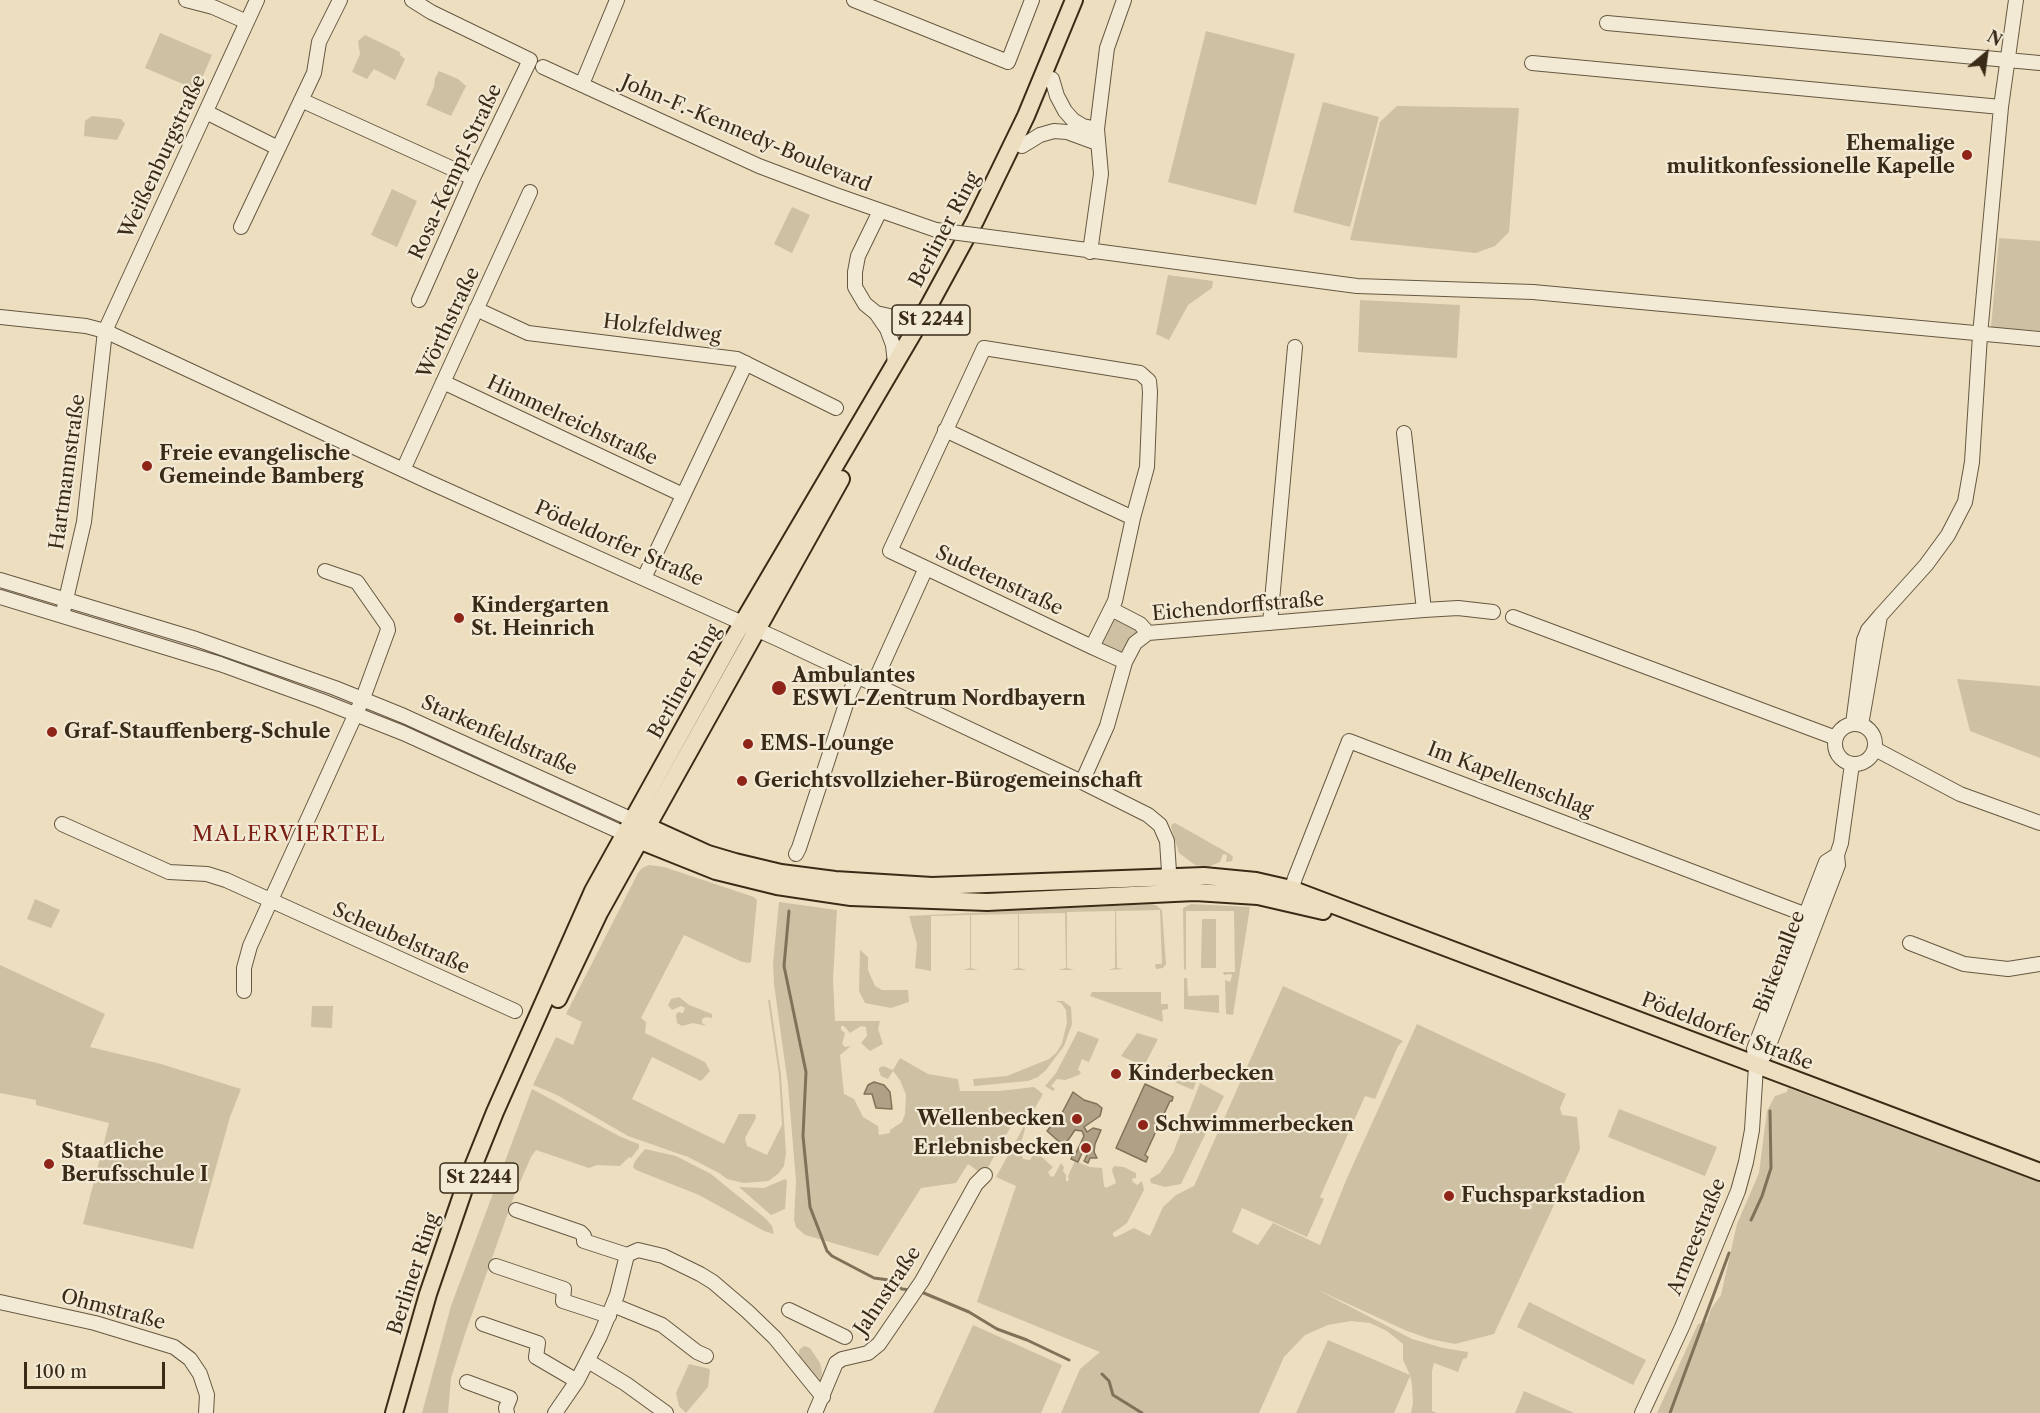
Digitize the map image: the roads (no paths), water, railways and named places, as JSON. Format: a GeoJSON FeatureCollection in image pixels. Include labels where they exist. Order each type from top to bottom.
{"type":"FeatureCollection","features":[{"type":"Feature","properties":{"kind":"main road","name":"Berliner Ring"},"geometry":{"type":"LineString","coordinates":[[404,1413],[431,1314],[502,1119],[636,830],[926,311],[1000,171],[1074,0]]}},
{"type":"Feature","properties":{"kind":"main road","name":"Berliner Ring"},"geometry":{"type":"LineString","coordinates":[[750,626],[978,234],[1022,146],[1084,0]]}},
{"type":"Feature","properties":{"kind":"main road","name":"Berliner Ring"},"geometry":{"type":"LineString","coordinates":[[394,1413],[428,1294],[467,1181],[495,1112],[593,891],[636,830]]}},
{"type":"Feature","properties":{"kind":"main road","name":"Starkenfeldstraße"},"geometry":{"type":"LineString","coordinates":[[636,830],[716,871],[777,886],[851,897],[987,894],[1170,884]]}},
{"type":"Feature","properties":{"kind":"main road","name":"Pödeldorfer Straße"},"geometry":{"type":"LineString","coordinates":[[1170,884],[1204,876],[1248,880],[1290,895],[1371,918],[2040,1173]]}},
{"type":"Feature","properties":{"kind":"street"},"geometry":{"type":"LineString","coordinates":[[186,0],[247,22]]}},
{"type":"Feature","properties":{"kind":"street","name":"Weißenburgstraße"},"geometry":{"type":"LineString","coordinates":[[105,331],[257,0]]}},
{"type":"Feature","properties":{"kind":"street"},"geometry":{"type":"LineString","coordinates":[[241,227],[314,73],[319,42],[340,0]]}},
{"type":"Feature","properties":{"kind":"street","name":"Rosa-Kempf-Straße"},"geometry":{"type":"LineString","coordinates":[[412,0],[431,12],[530,60],[473,178],[419,300]]}},
{"type":"Feature","properties":{"kind":"street"},"geometry":{"type":"LineString","coordinates":[[585,77],[617,0]]}},
{"type":"Feature","properties":{"kind":"street"},"geometry":{"type":"LineString","coordinates":[[854,0],[1008,62],[1032,0]]}},
{"type":"Feature","properties":{"kind":"street"},"geometry":{"type":"LineString","coordinates":[[1090,252],[1101,174],[1097,129],[1107,48],[1124,0]]}},
{"type":"Feature","properties":{"kind":"street"},"geometry":{"type":"LineString","coordinates":[[1857,724],[1880,616],[1926,565],[1948,535],[1965,502],[1972,462],[1980,334],[2001,107],[2016,0]]}},
{"type":"Feature","properties":{"kind":"street"},"geometry":{"type":"LineString","coordinates":[[1608,23],[2040,63]]}},
{"type":"Feature","properties":{"kind":"street"},"geometry":{"type":"LineString","coordinates":[[1532,63],[2001,107]]}},
{"type":"Feature","properties":{"kind":"street","name":"John-F.-Kennedy-Boulevard"},"geometry":{"type":"LineString","coordinates":[[543,67],[759,166],[936,230],[1357,286],[1533,292],[2040,339]]}},
{"type":"Feature","properties":{"kind":"street"},"geometry":{"type":"LineString","coordinates":[[1052,79],[1057,96],[1073,120],[1083,126],[1097,129]]}},
{"type":"Feature","properties":{"kind":"street"},"geometry":{"type":"LineString","coordinates":[[301,100],[473,178]]}},
{"type":"Feature","properties":{"kind":"street"},"geometry":{"type":"LineString","coordinates":[[206,112],[278,148]]}},
{"type":"Feature","properties":{"kind":"street"},"geometry":{"type":"LineString","coordinates":[[1022,146],[1040,135],[1054,131],[1067,132],[1097,143]]}},
{"type":"Feature","properties":{"kind":"street","name":"Wörthstraße"},"geometry":{"type":"LineString","coordinates":[[403,470],[530,192]]}},
{"type":"Feature","properties":{"kind":"street"},"geometry":{"type":"LineString","coordinates":[[880,211],[858,256],[855,286],[865,304],[876,313],[887,329],[895,364]]}},
{"type":"Feature","properties":{"kind":"street","name":"Holzfeldweg"},"geometry":{"type":"LineString","coordinates":[[476,309],[528,333],[726,357],[746,363],[836,408]]}},
{"type":"Feature","properties":{"kind":"street"},"geometry":{"type":"LineString","coordinates":[[876,313],[894,317],[926,311]]}},
{"type":"Feature","properties":{"kind":"street","name":"Pödeldorfer Straße"},"geometry":{"type":"LineString","coordinates":[[0,317],[87,326],[105,331],[403,470],[874,683],[1082,782],[1148,815],[1160,825],[1167,841],[1170,884]]}},
{"type":"Feature","properties":{"kind":"street","name":"Hartmannstraße"},"geometry":{"type":"LineString","coordinates":[[62,616],[84,522],[105,331]]}},
{"type":"Feature","properties":{"kind":"street"},"geometry":{"type":"LineString","coordinates":[[1270,623],[1294,346]]}},
{"type":"Feature","properties":{"kind":"street"},"geometry":{"type":"LineString","coordinates":[[1092,647],[1115,601],[1149,454],[1150,385],[1145,376],[1140,373],[984,348],[945,430],[1133,518]]}},
{"type":"Feature","properties":{"kind":"street"},"geometry":{"type":"LineString","coordinates":[[644,578],[746,363]]}},
{"type":"Feature","properties":{"kind":"street","name":"Himmelreichstraße"},"geometry":{"type":"LineString","coordinates":[[443,382],[683,495]]}},
{"type":"Feature","properties":{"kind":"street","name":"Sudetenstraße"},"geometry":{"type":"LineString","coordinates":[[945,430],[890,551],[1125,662]]}},
{"type":"Feature","properties":{"kind":"street"},"geometry":{"type":"LineString","coordinates":[[1404,433],[1424,610]]}},
{"type":"Feature","properties":{"kind":"street"},"geometry":{"type":"LineString","coordinates":[[874,683],[926,568]]}},
{"type":"Feature","properties":{"kind":"street"},"geometry":{"type":"LineString","coordinates":[[244,991],[246,958],[363,698],[388,630],[387,625],[357,582],[325,571]]}},
{"type":"Feature","properties":{"kind":"street","name":"Starkenfeldstraße"},"geometry":{"type":"LineString","coordinates":[[0,580],[196,639],[363,698],[636,830]]}},
{"type":"Feature","properties":{"kind":"street","name":"Starkenfeldstraße"},"geometry":{"type":"LineString","coordinates":[[0,597],[283,686],[636,830]]}},
{"type":"Feature","properties":{"kind":"street","name":"Eichendorffstraße"},"geometry":{"type":"LineString","coordinates":[[1082,782],[1107,726],[1125,662],[1136,644],[1148,633],[1424,610],[1458,608],[1493,612]]}},
{"type":"Feature","properties":{"kind":"street"},"geometry":{"type":"LineString","coordinates":[[1111,609],[1140,624],[1148,633]]}},
{"type":"Feature","properties":{"kind":"street"},"geometry":{"type":"LineString","coordinates":[[1513,617],[1836,738]]}},
{"type":"Feature","properties":{"kind":"street"},"geometry":{"type":"LineString","coordinates":[[796,854],[850,692],[858,676]]}},
{"type":"Feature","properties":{"kind":"street"},"geometry":{"type":"LineString","coordinates":[[1857,724],[1873,734],[1875,749],[1866,761],[1852,764],[1837,751],[1836,738],[1843,728],[1857,724]]}},
{"type":"Feature","properties":{"kind":"street","name":"Im Kapellenschlag"},"geometry":{"type":"LineString","coordinates":[[1290,895],[1349,741],[1811,917]]}},
{"type":"Feature","properties":{"kind":"street"},"geometry":{"type":"LineString","coordinates":[[1875,749],[1960,794],[2040,823]]}},
{"type":"Feature","properties":{"kind":"street","name":"Birkenallee"},"geometry":{"type":"LineString","coordinates":[[1756,1066],[1766,1053],[1811,917],[1826,862],[1837,855],[1841,843],[1852,764]]}},
{"type":"Feature","properties":{"kind":"street","name":"Scheubelstraße"},"geometry":{"type":"LineString","coordinates":[[62,824],[169,872],[207,874],[226,880],[515,1011]]}},
{"type":"Feature","properties":{"kind":"street"},"geometry":{"type":"LineString","coordinates":[[1910,943],[1964,964],[2008,969],[2040,964]]}},
{"type":"Feature","properties":{"kind":"street","name":"Armeestraße"},"geometry":{"type":"LineString","coordinates":[[1642,1413],[1682,1327],[1738,1191],[1752,1130],[1756,1066]]}},
{"type":"Feature","properties":{"kind":"street","name":"Jahnstraße"},"geometry":{"type":"LineString","coordinates":[[815,1413],[836,1364],[842,1359],[868,1353],[879,1344],[922,1281],[976,1184],[985,1175]]}},
{"type":"Feature","properties":{"kind":"street"},"geometry":{"type":"LineString","coordinates":[[516,1210],[580,1232],[584,1236],[584,1241],[627,1256]]}},
{"type":"Feature","properties":{"kind":"street"},"geometry":{"type":"LineString","coordinates":[[555,1413],[588,1361],[611,1310],[627,1256],[638,1250],[663,1256],[713,1282],[775,1338],[823,1397]]}},
{"type":"Feature","properties":{"kind":"street"},"geometry":{"type":"LineString","coordinates":[[496,1266],[564,1289],[563,1301],[611,1310],[662,1325],[697,1352],[706,1356]]}},
{"type":"Feature","properties":{"kind":"street","name":"Ohmstraße"},"geometry":{"type":"LineString","coordinates":[[0,1302],[95,1323],[174,1347],[190,1359],[200,1374],[207,1395],[206,1413]]}},
{"type":"Feature","properties":{"kind":"street"},"geometry":{"type":"LineString","coordinates":[[789,1310],[845,1336]]}},
{"type":"Feature","properties":{"kind":"street"},"geometry":{"type":"LineString","coordinates":[[483,1324],[538,1344],[536,1357],[577,1381]]}},
{"type":"Feature","properties":{"kind":"street"},"geometry":{"type":"LineString","coordinates":[[588,1361],[626,1384],[666,1413]]}},
{"type":"Feature","properties":{"kind":"street"},"geometry":{"type":"LineString","coordinates":[[467,1382],[510,1398],[506,1408],[507,1413]]}},
{"type":"Feature","properties":{"kind":"waterway"},"geometry":{"type":"LineString","coordinates":[[789,911],[784,966],[806,1072],[803,1136],[810,1207],[827,1251],[832,1256],[874,1278],[889,1280],[902,1289],[910,1290]]}},
{"type":"Feature","properties":{"kind":"waterway"},"geometry":{"type":"LineString","coordinates":[[1751,1220],[1771,1168],[1770,1111]]}},
{"type":"Feature","properties":{"kind":"waterway"},"geometry":{"type":"LineString","coordinates":[[1670,1413],[1729,1253]]}},
{"type":"Feature","properties":{"kind":"waterway"},"geometry":{"type":"LineString","coordinates":[[919,1291],[969,1312],[997,1329],[1069,1360]]}},
{"type":"Feature","properties":{"kind":"waterway"},"geometry":{"type":"LineString","coordinates":[[1102,1374],[1109,1381],[1113,1395],[1142,1413]]}},
{"type":"Feature","properties":{"kind":"place","name":"Ehemalige mulitkonfessionelle Kapelle"},"geometry":{"type":"Point","coordinates":[1967,155]}},
{"type":"Feature","properties":{"kind":"place","name":"Freie evangelische Gemeinde Bamberg"},"geometry":{"type":"Point","coordinates":[147,466]}},
{"type":"Feature","properties":{"kind":"place","name":"Kindergarten St. Heinrich"},"geometry":{"type":"Point","coordinates":[459,618]}},
{"type":"Feature","properties":{"kind":"place","name":"Ambulantes ESWL-Zentrum Nordbayern"},"geometry":{"type":"Point","coordinates":[779,688]}},
{"type":"Feature","properties":{"kind":"place","name":"Graf-Stauffenberg-Schule"},"geometry":{"type":"Point","coordinates":[52,732]}},
{"type":"Feature","properties":{"kind":"place","name":"EMS-Lounge"},"geometry":{"type":"Point","coordinates":[748,744]}},
{"type":"Feature","properties":{"kind":"place","name":"Gerichtsvollzieher-Bürogemeinschaft"},"geometry":{"type":"Point","coordinates":[742,781]}},
{"type":"Feature","properties":{"kind":"place","name":"Kinderbecken"},"geometry":{"type":"Point","coordinates":[1116,1074]}},
{"type":"Feature","properties":{"kind":"place","name":"Wellenbecken"},"geometry":{"type":"Point","coordinates":[1077,1119]}},
{"type":"Feature","properties":{"kind":"place","name":"Schwimmerbecken"},"geometry":{"type":"Point","coordinates":[1143,1125]}},
{"type":"Feature","properties":{"kind":"place","name":"Erlebnisbecken"},"geometry":{"type":"Point","coordinates":[1086,1148]}},
{"type":"Feature","properties":{"kind":"place","name":"Staatliche Berufsschule I"},"geometry":{"type":"Point","coordinates":[49,1164]}},
{"type":"Feature","properties":{"kind":"place","name":"Fuchsparkstadion"},"geometry":{"type":"Point","coordinates":[1449,1196]}},
{"type":"Feature","properties":{"kind":"district","name":"MALERVIERTEL"},"geometry":{"type":"Point","coordinates":[289,835]}}]}
